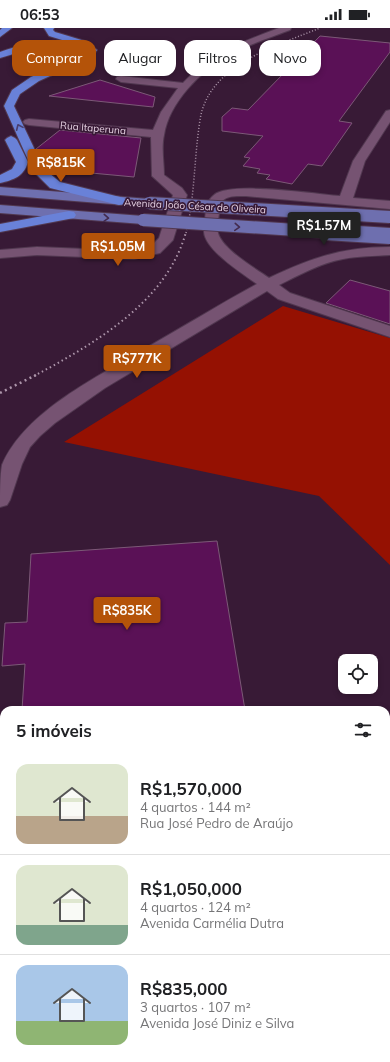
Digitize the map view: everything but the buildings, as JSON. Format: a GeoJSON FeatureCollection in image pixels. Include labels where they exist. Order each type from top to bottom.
{"type":"FeatureCollection","features":[{"type":"Feature","properties":{"kind":"highway"},"geometry":{"type":"LineString","coordinates":[[0,34],[8,28]]}},
{"type":"Feature","properties":{"kind":"highway"},"geometry":{"type":"LineString","coordinates":[[50,28],[48,29],[52,34],[82,43],[92,50],[89,55],[35,79],[16,92],[9,106],[38,171],[46,179],[55,185],[119,201]]}},
{"type":"Feature","properties":{"kind":"highway"},"geometry":{"type":"LineString","coordinates":[[0,50],[16,38]]}},
{"type":"Feature","properties":{"kind":"highway"},"geometry":{"type":"LineString","coordinates":[[0,55],[26,46],[57,43],[76,46],[80,49],[81,53],[69,60],[28,77],[8,89]]}},
{"type":"Feature","properties":{"kind":"highway"},"geometry":{"type":"LineString","coordinates":[[0,179],[11,177],[20,170],[22,162],[5,127]]}},
{"type":"Feature","properties":{"kind":"highway"},"geometry":{"type":"LineString","coordinates":[[0,228],[69,215]]}},
{"type":"Feature","properties":{"kind":"main road","name":"Avenida João César de Oliveira"},"geometry":{"type":"LineString","coordinates":[[0,190],[119,201],[390,217]]}},
{"type":"Feature","properties":{"kind":"main road","name":"Avenida João César de Oliveira"},"geometry":{"type":"LineString","coordinates":[[0,209],[69,215],[390,236]]}},
{"type":"Feature","properties":{"kind":"street"},"geometry":{"type":"LineString","coordinates":[[0,254],[37,250],[134,255],[155,250],[166,240],[180,195],[158,176],[157,134],[166,110],[186,86],[217,58],[252,41],[287,28]]}},
{"type":"Feature","properties":{"kind":"street"},"geometry":{"type":"LineString","coordinates":[[121,79],[186,86]]}},
{"type":"Feature","properties":{"kind":"street"},"geometry":{"type":"LineString","coordinates":[[345,201],[359,161],[390,114]]}},
{"type":"Feature","properties":{"kind":"street","name":"Rua Itaperuna"},"geometry":{"type":"LineString","coordinates":[[29,122],[157,134]]}},
{"type":"Feature","properties":{"kind":"street"},"geometry":{"type":"LineString","coordinates":[[390,205],[246,192],[229,192],[216,198],[214,202],[210,233],[230,258],[284,296],[390,332]]}},
{"type":"Feature","properties":{"kind":"street"},"geometry":{"type":"LineString","coordinates":[[0,500],[3,478],[17,454],[32,433],[84,393],[268,284],[331,257],[375,250],[390,251]]}},
{"type":"Feature","properties":{"kind":"shaded area"},"geometry":{"type":"Polygon","coordinates":[[[283,306],[390,338],[390,565],[319,496],[64,442],[283,306]]]}},
{"type":"Feature","properties":{"kind":"railway"},"geometry":{"type":"LineString","coordinates":[[186,233],[193,191],[200,120],[206,101],[216,85],[230,71],[246,60],[284,42],[320,28]]}},
{"type":"Feature","properties":{"kind":"railway"},"geometry":{"type":"LineString","coordinates":[[34,376],[103,335],[145,300],[163,280],[176,257],[186,232]]}},
{"type":"Feature","properties":{"kind":"railway"},"geometry":{"type":"LineString","coordinates":[[0,393],[34,376]]}}]}
